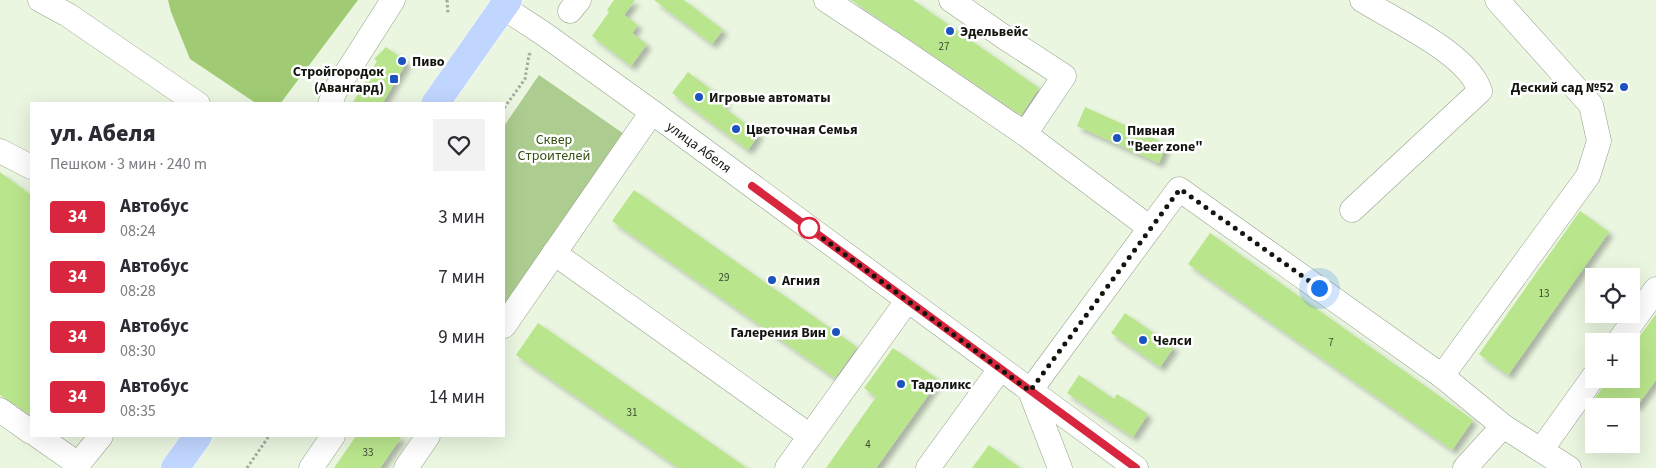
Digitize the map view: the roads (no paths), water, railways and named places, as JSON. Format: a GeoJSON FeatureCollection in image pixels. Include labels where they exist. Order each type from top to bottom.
{"type":"FeatureCollection","features":[{"type":"Feature","properties":{"kind":"main road"},"geometry":{"type":"LineString","coordinates":[[436,102],[505,4]]}},
{"type":"Feature","properties":{"kind":"main road"},"geometry":{"type":"LineString","coordinates":[[175,468],[197,437]]}},
{"type":"Feature","properties":{"kind":"street"},"geometry":{"type":"LineString","coordinates":[[40,0],[68,15],[195,102]]}},
{"type":"Feature","properties":{"kind":"street"},"geometry":{"type":"LineString","coordinates":[[331,102],[335,91],[393,0]]}},
{"type":"Feature","properties":{"kind":"street"},"geometry":{"type":"LineString","coordinates":[[826,0],[1025,134],[1150,228]]}},
{"type":"Feature","properties":{"kind":"street"},"geometry":{"type":"LineString","coordinates":[[951,0],[1064,76],[1025,134]]}},
{"type":"Feature","properties":{"kind":"street"},"geometry":{"type":"LineString","coordinates":[[1352,210],[1480,91],[1477,82],[1460,62],[1433,42],[1362,0]]}},
{"type":"Feature","properties":{"kind":"street"},"geometry":{"type":"LineString","coordinates":[[1442,376],[1588,176],[1599,142],[1590,105],[1497,0]]}},
{"type":"Feature","properties":{"kind":"street","name":"улица Абеля"},"geometry":{"type":"LineString","coordinates":[[505,4],[1136,468]]}},
{"type":"Feature","properties":{"kind":"street"},"geometry":{"type":"LineString","coordinates":[[505,325],[652,112]]}},
{"type":"Feature","properties":{"kind":"street"},"geometry":{"type":"LineString","coordinates":[[0,151],[30,166]]}},
{"type":"Feature","properties":{"kind":"street"},"geometry":{"type":"LineString","coordinates":[[1060,468],[1030,391],[1180,189],[1442,376],[1503,426],[1569,468]]}},
{"type":"Feature","properties":{"kind":"street"},"geometry":{"type":"LineString","coordinates":[[554,253],[810,436]]}},
{"type":"Feature","properties":{"kind":"street"},"geometry":{"type":"LineString","coordinates":[[1625,333],[1656,289]]}},
{"type":"Feature","properties":{"kind":"street"},"geometry":{"type":"LineString","coordinates":[[787,468],[907,300]]}},
{"type":"Feature","properties":{"kind":"street"},"geometry":{"type":"LineString","coordinates":[[928,468],[1000,369]]}},
{"type":"Feature","properties":{"kind":"street"},"geometry":{"type":"LineString","coordinates":[[1541,450],[1585,388]]}},
{"type":"Feature","properties":{"kind":"street"},"geometry":{"type":"LineString","coordinates":[[0,410],[30,431]]}},
{"type":"Feature","properties":{"kind":"street"},"geometry":{"type":"LineString","coordinates":[[1465,468],[1503,426]]}},
{"type":"Feature","properties":{"kind":"street"},"geometry":{"type":"LineString","coordinates":[[39,437],[77,466],[100,437]]}},
{"type":"Feature","properties":{"kind":"street"},"geometry":{"type":"LineString","coordinates":[[311,468],[332,437]]}},
{"type":"Feature","properties":{"kind":"street"},"geometry":{"type":"LineString","coordinates":[[406,468],[427,437]]}},
{"type":"Feature","properties":{"kind":"place","name":"Эдельвейс"},"geometry":{"type":"Point","coordinates":[950,31]}},
{"type":"Feature","properties":{"kind":"place","name":"Пиво"},"geometry":{"type":"Point","coordinates":[402,61]}},
{"type":"Feature","properties":{"kind":"place","name":"Стройгородок (Авангард)"},"geometry":{"type":"Point","coordinates":[394,79]}},
{"type":"Feature","properties":{"kind":"place","name":"Деский сад №52"},"geometry":{"type":"Point","coordinates":[1624,87]}},
{"type":"Feature","properties":{"kind":"place","name":"Игровые автоматы"},"geometry":{"type":"Point","coordinates":[699,97]}},
{"type":"Feature","properties":{"kind":"place","name":"Цветочная Семья"},"geometry":{"type":"Point","coordinates":[736,129]}},
{"type":"Feature","properties":{"kind":"place","name":"Пивная \"Beer zone\""},"geometry":{"type":"Point","coordinates":[1117,138]}},
{"type":"Feature","properties":{"kind":"place","name":"Агния"},"geometry":{"type":"Point","coordinates":[772,280]}},
{"type":"Feature","properties":{"kind":"place","name":"Галерения Вин"},"geometry":{"type":"Point","coordinates":[836,332]}},
{"type":"Feature","properties":{"kind":"place","name":"Челси"},"geometry":{"type":"Point","coordinates":[1143,340]}},
{"type":"Feature","properties":{"kind":"place","name":"Тадоликс"},"geometry":{"type":"Point","coordinates":[901,384]}},
{"type":"Feature","properties":{"kind":"park label","name":"Сквер Строителей"},"geometry":{"type":"Point","coordinates":[554,148]}}]}
